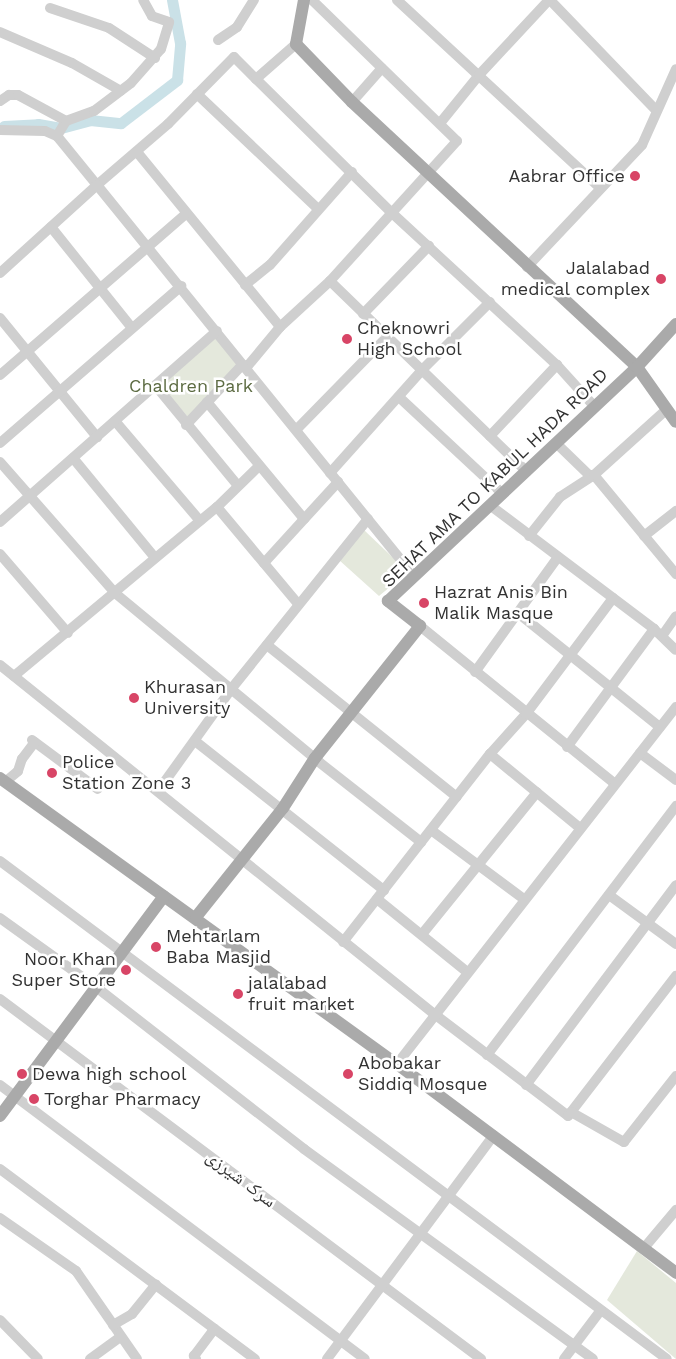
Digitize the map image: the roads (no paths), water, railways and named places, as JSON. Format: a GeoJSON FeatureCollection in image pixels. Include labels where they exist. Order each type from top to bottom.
{"type":"FeatureCollection","features":[{"type":"Feature","properties":{"kind":"main road"},"geometry":{"type":"LineString","coordinates":[[304,0],[296,44],[352,102],[430,172],[527,267],[637,367],[676,422]]}},
{"type":"Feature","properties":{"kind":"main road","name":"SEHAT AMA TO KABUL HADA ROAD"},"geometry":{"type":"LineString","coordinates":[[420,626],[388,600],[491,506],[502,493],[527,472],[637,367],[676,324]]}},
{"type":"Feature","properties":{"kind":"main road"},"geometry":{"type":"LineString","coordinates":[[196,917],[283,808],[315,758],[420,626]]}},
{"type":"Feature","properties":{"kind":"main road"},"geometry":{"type":"LineString","coordinates":[[1,780],[196,917],[676,1273]]}},
{"type":"Feature","properties":{"kind":"main road"},"geometry":{"type":"LineString","coordinates":[[0,1116],[164,896]]}},
{"type":"Feature","properties":{"kind":"street"},"geometry":{"type":"LineString","coordinates":[[57,136],[66,121],[94,111],[121,91],[155,58],[168,22],[152,16],[143,0]]}},
{"type":"Feature","properties":{"kind":"street"},"geometry":{"type":"LineString","coordinates":[[218,40],[237,27],[254,0]]}},
{"type":"Feature","properties":{"kind":"street"},"geometry":{"type":"LineString","coordinates":[[186,425],[245,366],[280,327],[330,281],[458,141],[441,122],[312,0]]}},
{"type":"Feature","properties":{"kind":"street"},"geometry":{"type":"LineString","coordinates":[[397,0],[600,188]]}},
{"type":"Feature","properties":{"kind":"street"},"geometry":{"type":"LineString","coordinates":[[441,122],[479,75],[550,0],[656,110]]}},
{"type":"Feature","properties":{"kind":"street"},"geometry":{"type":"LineString","coordinates":[[50,8],[109,28],[155,58]]}},
{"type":"Feature","properties":{"kind":"street"},"geometry":{"type":"LineString","coordinates":[[0,32],[72,62],[121,91]]}},
{"type":"Feature","properties":{"kind":"street"},"geometry":{"type":"LineString","coordinates":[[256,79],[296,44]]}},
{"type":"Feature","properties":{"kind":"street"},"geometry":{"type":"LineString","coordinates":[[0,273],[137,152],[234,57],[392,212],[557,365],[594,406]]}},
{"type":"Feature","properties":{"kind":"street"},"geometry":{"type":"LineString","coordinates":[[352,102],[382,68]]}},
{"type":"Feature","properties":{"kind":"street"},"geometry":{"type":"LineString","coordinates":[[527,267],[642,145],[656,110],[675,73]]}},
{"type":"Feature","properties":{"kind":"street"},"geometry":{"type":"LineString","coordinates":[[197,94],[317,208]]}},
{"type":"Feature","properties":{"kind":"street"},"geometry":{"type":"LineString","coordinates":[[0,101],[9,95],[18,95],[66,121]]}},
{"type":"Feature","properties":{"kind":"street"},"geometry":{"type":"LineString","coordinates":[[0,130],[45,131],[57,136],[149,246],[414,576]]}},
{"type":"Feature","properties":{"kind":"street"},"geometry":{"type":"LineString","coordinates":[[137,152],[185,215],[280,327]]}},
{"type":"Feature","properties":{"kind":"street"},"geometry":{"type":"LineString","coordinates":[[244,285],[270,265],[317,208],[352,172]]}},
{"type":"Feature","properties":{"kind":"street"},"geometry":{"type":"LineString","coordinates":[[0,375],[185,215]]}},
{"type":"Feature","properties":{"kind":"street"},"geometry":{"type":"LineString","coordinates":[[51,227],[132,328]]}},
{"type":"Feature","properties":{"kind":"street"},"geometry":{"type":"LineString","coordinates":[[363,314],[429,246]]}},
{"type":"Feature","properties":{"kind":"street"},"geometry":{"type":"LineString","coordinates":[[330,281],[527,472]]}},
{"type":"Feature","properties":{"kind":"street"},"geometry":{"type":"LineString","coordinates":[[0,443],[181,286]]}},
{"type":"Feature","properties":{"kind":"street"},"geometry":{"type":"LineString","coordinates":[[330,473],[400,398],[422,370],[490,302]]}},
{"type":"Feature","properties":{"kind":"street"},"geometry":{"type":"LineString","coordinates":[[0,318],[26,353],[97,437]]}},
{"type":"Feature","properties":{"kind":"street"},"geometry":{"type":"LineString","coordinates":[[0,522],[217,331]]}},
{"type":"Feature","properties":{"kind":"street"},"geometry":{"type":"LineString","coordinates":[[297,429],[387,337]]}},
{"type":"Feature","properties":{"kind":"street"},"geometry":{"type":"LineString","coordinates":[[490,436],[557,365]]}},
{"type":"Feature","properties":{"kind":"street"},"geometry":{"type":"LineString","coordinates":[[156,386],[186,425],[238,486]]}},
{"type":"Feature","properties":{"kind":"street"},"geometry":{"type":"LineString","coordinates":[[400,398],[502,493]]}},
{"type":"Feature","properties":{"kind":"street"},"geometry":{"type":"LineString","coordinates":[[208,402],[304,519]]}},
{"type":"Feature","properties":{"kind":"street"},"geometry":{"type":"LineString","coordinates":[[529,536],[560,497],[594,475],[666,410]]}},
{"type":"Feature","properties":{"kind":"street"},"geometry":{"type":"LineString","coordinates":[[115,421],[200,521]]}},
{"type":"Feature","properties":{"kind":"street"},"geometry":{"type":"LineString","coordinates":[[556,443],[589,475],[594,475],[676,574]]}},
{"type":"Feature","properties":{"kind":"street"},"geometry":{"type":"LineString","coordinates":[[73,458],[156,558]]}},
{"type":"Feature","properties":{"kind":"street"},"geometry":{"type":"LineString","coordinates":[[0,462],[115,592],[315,758],[421,842]]}},
{"type":"Feature","properties":{"kind":"street"},"geometry":{"type":"LineString","coordinates":[[14,676],[200,521],[259,466]]}},
{"type":"Feature","properties":{"kind":"street"},"geometry":{"type":"LineString","coordinates":[[264,563],[338,482]]}},
{"type":"Feature","properties":{"kind":"street"},"geometry":{"type":"LineString","coordinates":[[491,506],[658,632],[676,650]]}},
{"type":"Feature","properties":{"kind":"street"},"geometry":{"type":"LineString","coordinates":[[216,507],[298,604]]}},
{"type":"Feature","properties":{"kind":"street"},"geometry":{"type":"LineString","coordinates":[[644,536],[676,510]]}},
{"type":"Feature","properties":{"kind":"street"},"geometry":{"type":"LineString","coordinates":[[158,791],[232,688],[368,519]]}},
{"type":"Feature","properties":{"kind":"street"},"geometry":{"type":"LineString","coordinates":[[0,554],[68,632]]}},
{"type":"Feature","properties":{"kind":"street"},"geometry":{"type":"LineString","coordinates":[[475,672],[558,557]]}},
{"type":"Feature","properties":{"kind":"street"},"geometry":{"type":"LineString","coordinates":[[343,942],[490,754],[526,714],[569,654],[613,598]]}},
{"type":"Feature","properties":{"kind":"street"},"geometry":{"type":"LineString","coordinates":[[518,613],[660,728]]}},
{"type":"Feature","properties":{"kind":"street"},"geometry":{"type":"LineString","coordinates":[[567,747],[610,686],[658,632],[676,616]]}},
{"type":"Feature","properties":{"kind":"street"},"geometry":{"type":"LineString","coordinates":[[420,626],[526,714],[615,784]]}},
{"type":"Feature","properties":{"kind":"street"},"geometry":{"type":"LineString","coordinates":[[267,645],[457,797]]}},
{"type":"Feature","properties":{"kind":"street"},"geometry":{"type":"LineString","coordinates":[[0,665],[242,858],[343,942],[568,1116],[676,976]]}},
{"type":"Feature","properties":{"kind":"street"},"geometry":{"type":"LineString","coordinates":[[396,1064],[433,1013],[674,712]]}},
{"type":"Feature","properties":{"kind":"street"},"geometry":{"type":"LineString","coordinates":[[1,780],[18,771],[22,759],[34,741],[98,789]]}},
{"type":"Feature","properties":{"kind":"street"},"geometry":{"type":"LineString","coordinates":[[195,741],[283,808],[384,890]]}},
{"type":"Feature","properties":{"kind":"street"},"geometry":{"type":"LineString","coordinates":[[640,753],[676,780]]}},
{"type":"Feature","properties":{"kind":"street"},"geometry":{"type":"LineString","coordinates":[[490,754],[580,828]]}},
{"type":"Feature","properties":{"kind":"street"},"geometry":{"type":"LineString","coordinates":[[423,933],[537,792]]}},
{"type":"Feature","properties":{"kind":"street"},"geometry":{"type":"LineString","coordinates":[[487,1055],[676,806]]}},
{"type":"Feature","properties":{"kind":"street"},"geometry":{"type":"LineString","coordinates":[[431,830],[524,899]]}},
{"type":"Feature","properties":{"kind":"street"},"geometry":{"type":"LineString","coordinates":[[0,861],[667,1359]]}},
{"type":"Feature","properties":{"kind":"street"},"geometry":{"type":"LineString","coordinates":[[526,1084],[676,885]]}},
{"type":"Feature","properties":{"kind":"street"},"geometry":{"type":"LineString","coordinates":[[609,895],[676,944]]}},
{"type":"Feature","properties":{"kind":"street"},"geometry":{"type":"LineString","coordinates":[[377,898],[423,933],[466,972]]}},
{"type":"Feature","properties":{"kind":"street"},"geometry":{"type":"LineString","coordinates":[[0,918],[96,987],[304,1149],[424,1233],[594,1359]]}},
{"type":"Feature","properties":{"kind":"street","name":"سرک شیرزی"},"geometry":{"type":"LineString","coordinates":[[0,999],[481,1359]]}},
{"type":"Feature","properties":{"kind":"street"},"geometry":{"type":"LineString","coordinates":[[571,1112],[624,1142],[676,1076]]}},
{"type":"Feature","properties":{"kind":"street"},"geometry":{"type":"LineString","coordinates":[[0,1084],[365,1359]]}},
{"type":"Feature","properties":{"kind":"street"},"geometry":{"type":"LineString","coordinates":[[332,1359],[495,1137]]}},
{"type":"Feature","properties":{"kind":"street"},"geometry":{"type":"LineString","coordinates":[[0,1169],[255,1359]]}},
{"type":"Feature","properties":{"kind":"street"},"geometry":{"type":"LineString","coordinates":[[644,1248],[676,1210]]}},
{"type":"Feature","properties":{"kind":"street"},"geometry":{"type":"LineString","coordinates":[[0,1218],[76,1271],[120,1337],[138,1359]]}},
{"type":"Feature","properties":{"kind":"street"},"geometry":{"type":"LineString","coordinates":[[113,1325],[132,1314],[156,1284]]}},
{"type":"Feature","properties":{"kind":"street"},"geometry":{"type":"LineString","coordinates":[[564,1359],[601,1310]]}},
{"type":"Feature","properties":{"kind":"street"},"geometry":{"type":"LineString","coordinates":[[0,1320],[38,1359]]}},
{"type":"Feature","properties":{"kind":"street"},"geometry":{"type":"LineString","coordinates":[[196,1359],[194,1356],[214,1329]]}},
{"type":"Feature","properties":{"kind":"street"},"geometry":{"type":"LineString","coordinates":[[90,1359],[120,1337]]}},
{"type":"Feature","properties":{"kind":"street"},"geometry":{"type":"LineString","coordinates":[[327,1359],[343,1342]]}},
{"type":"Feature","properties":{"kind":"waterway"},"geometry":{"type":"LineString","coordinates":[[4,126],[38,124],[61,128],[90,120],[121,123],[177,80],[180,43],[172,0]]}},
{"type":"Feature","properties":{"kind":"place","name":"Aabrar Office"},"geometry":{"type":"Point","coordinates":[635,176]}},
{"type":"Feature","properties":{"kind":"place","name":"Jalalabad medical complex"},"geometry":{"type":"Point","coordinates":[661,279]}},
{"type":"Feature","properties":{"kind":"place","name":"Cheknowri High School"},"geometry":{"type":"Point","coordinates":[347,339]}},
{"type":"Feature","properties":{"kind":"place","name":"Hazrat Anis Bin Malik Masque"},"geometry":{"type":"Point","coordinates":[424,603]}},
{"type":"Feature","properties":{"kind":"place","name":"Khurasan University"},"geometry":{"type":"Point","coordinates":[134,698]}},
{"type":"Feature","properties":{"kind":"place","name":"Police Station Zone 3"},"geometry":{"type":"Point","coordinates":[52,773]}},
{"type":"Feature","properties":{"kind":"place","name":"Mehtarlam Baba Masjid"},"geometry":{"type":"Point","coordinates":[156,947]}},
{"type":"Feature","properties":{"kind":"place","name":"Noor Khan Super Store"},"geometry":{"type":"Point","coordinates":[126,970]}},
{"type":"Feature","properties":{"kind":"place","name":"jalalabad fruit market"},"geometry":{"type":"Point","coordinates":[238,994]}},
{"type":"Feature","properties":{"kind":"place","name":"Dewa high school"},"geometry":{"type":"Point","coordinates":[22,1074]}},
{"type":"Feature","properties":{"kind":"place","name":"Abobakar Siddiq Mosque"},"geometry":{"type":"Point","coordinates":[348,1074]}},
{"type":"Feature","properties":{"kind":"place","name":"Torghar Pharmacy"},"geometry":{"type":"Point","coordinates":[34,1099]}},
{"type":"Feature","properties":{"kind":"park label","name":"Chaldren Park"},"geometry":{"type":"Point","coordinates":[191,386]}}]}
